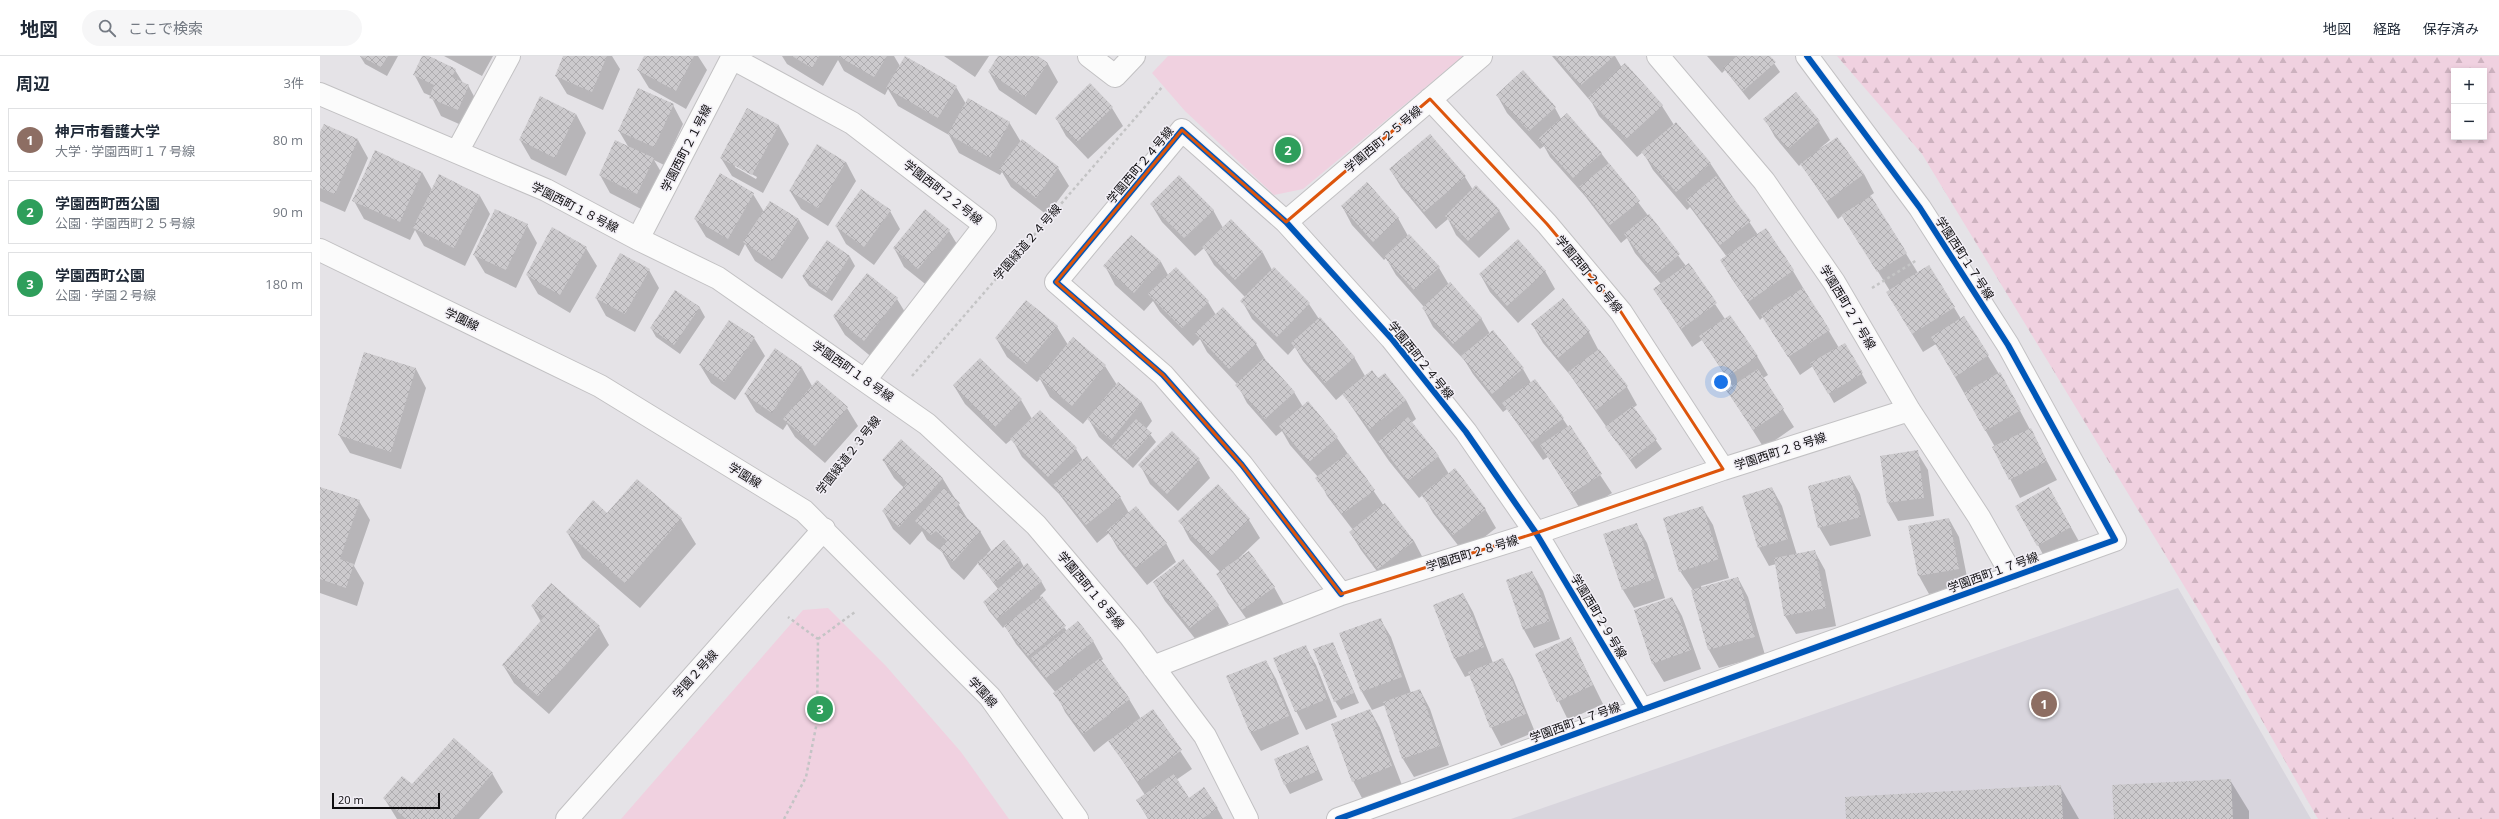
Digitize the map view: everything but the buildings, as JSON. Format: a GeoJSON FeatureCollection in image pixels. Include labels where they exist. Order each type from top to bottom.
{"type":"FeatureCollection","features":[{"type":"Feature","properties":{"kind":"street"},"geometry":{"type":"LineString","coordinates":[[457,152],[509,56]]}},
{"type":"Feature","properties":{"kind":"street"},"geometry":{"type":"LineString","coordinates":[[1089,56],[1115,76],[1134,56]]}},
{"type":"Feature","properties":{"kind":"street","name":"学園西町２５号線"},"geometry":{"type":"LineString","coordinates":[[1286,222],[1481,56]]}},
{"type":"Feature","properties":{"kind":"street","name":"学園西町２７号線"},"geometry":{"type":"LineString","coordinates":[[1658,56],[1764,181],[1834,282],[1909,410],[1979,517],[2013,577]]}},
{"type":"Feature","properties":{"kind":"street","name":"学園西町１７号線"},"geometry":{"type":"LineString","coordinates":[[1338,819],[2115,540],[2008,345],[1920,208],[1807,56]]}},
{"type":"Feature","properties":{"kind":"street","name":"学園西町２１号線"},"geometry":{"type":"LineString","coordinates":[[638,239],[733,57]]}},
{"type":"Feature","properties":{"kind":"street","name":"学園西町２２号線"},"geometry":{"type":"LineString","coordinates":[[733,57],[852,123],[985,225],[865,380]]}},
{"type":"Feature","properties":{"kind":"street","name":"学園西町１８号線"},"geometry":{"type":"LineString","coordinates":[[320,94],[546,190],[638,239],[718,278],[927,424],[1036,525],[1130,636],[1205,736],[1248,819]]}},
{"type":"Feature","properties":{"kind":"street","name":"学園西町２６号線"},"geometry":{"type":"LineString","coordinates":[[1430,99],[1547,224],[1621,312],[1724,468]]}},
{"type":"Feature","properties":{"kind":"street","name":"学園西町２４号線"},"geometry":{"type":"LineString","coordinates":[[1341,594],[1242,465],[1163,375],[1056,282],[1182,130],[1286,222],[1391,338],[1457,420],[1536,533]]}},
{"type":"Feature","properties":{"kind":"street","name":"学園線"},"geometry":{"type":"LineString","coordinates":[[320,250],[600,386],[804,511],[824,529],[990,697],[1077,819]]}},
{"type":"Feature","properties":{"kind":"street","name":"学園西町２８号線"},"geometry":{"type":"LineString","coordinates":[[1153,667],[1341,594],[1536,533],[1724,468],[1909,410]]}},
{"type":"Feature","properties":{"kind":"street","name":"学園２号線"},"geometry":{"type":"LineString","coordinates":[[566,819],[824,529]]}},
{"type":"Feature","properties":{"kind":"street","name":"学園西町２９号線"},"geometry":{"type":"LineString","coordinates":[[1536,533],[1642,710]]}},
{"type":"Feature","properties":{"kind":"path"},"geometry":{"type":"LineString","coordinates":[[1846,304],[1943,244]]}},
{"type":"Feature","properties":{"kind":"path"},"geometry":{"type":"LineString","coordinates":[[818,639],[855,612]]}},
{"type":"Feature","properties":{"kind":"path"},"geometry":{"type":"LineString","coordinates":[[785,614],[818,639]]}},
{"type":"Feature","properties":{"kind":"path"},"geometry":{"type":"LineString","coordinates":[[784,819],[806,777],[817,722],[818,639]]}},
{"type":"Feature","properties":{"kind":"highlighted area"},"geometry":{"type":"Polygon","coordinates":[[[1430,99],[1547,224],[1621,312],[1723,469],[1536,533],[1341,594],[1242,465],[1163,375],[1056,282],[1182,130],[1286,222],[1430,99]]]}},
{"type":"Feature","properties":{"kind":"shaded area"},"geometry":{"type":"Polygon","coordinates":[[[2178,588],[2311,819],[1511,819],[2178,588]]]}},
{"type":"Feature","properties":{"kind":"green space"},"geometry":{"type":"Polygon","coordinates":[[[1168,56],[1463,56],[1303,189],[1274,195],[1185,111],[1152,73],[1168,56]]]}},
{"type":"Feature","properties":{"kind":"green space"},"geometry":{"type":"Polygon","coordinates":[[[1837,56],[2499,56],[2499,819],[2318,819],[2206,622],[1922,154],[1837,56]]]}},
{"type":"Feature","properties":{"kind":"green space"},"geometry":{"type":"Polygon","coordinates":[[[828,608],[886,666],[961,752],[1009,819],[621,819],[803,610],[828,608]]]}},
{"type":"Feature","properties":{"kind":"cycle path"},"geometry":{"type":"LineString","coordinates":[[1338,819],[2115,540],[2008,345],[1920,208],[1807,56]]}},
{"type":"Feature","properties":{"kind":"cycle path"},"geometry":{"type":"LineString","coordinates":[[1341,594],[1242,465],[1163,375],[1056,282],[1182,130],[1286,222],[1391,338],[1466,432],[1536,533],[1642,710]]}},
{"type":"Feature","properties":{"kind":"place","name":"学園西町西公園"},"geometry":{"type":"Point","coordinates":[1288,150]}},
{"type":"Feature","properties":{"kind":"place","name":"神戸市看護大学"},"geometry":{"type":"Point","coordinates":[2044,704]}},
{"type":"Feature","properties":{"kind":"place","name":"学園西町公園"},"geometry":{"type":"Point","coordinates":[820,709]}}]}
